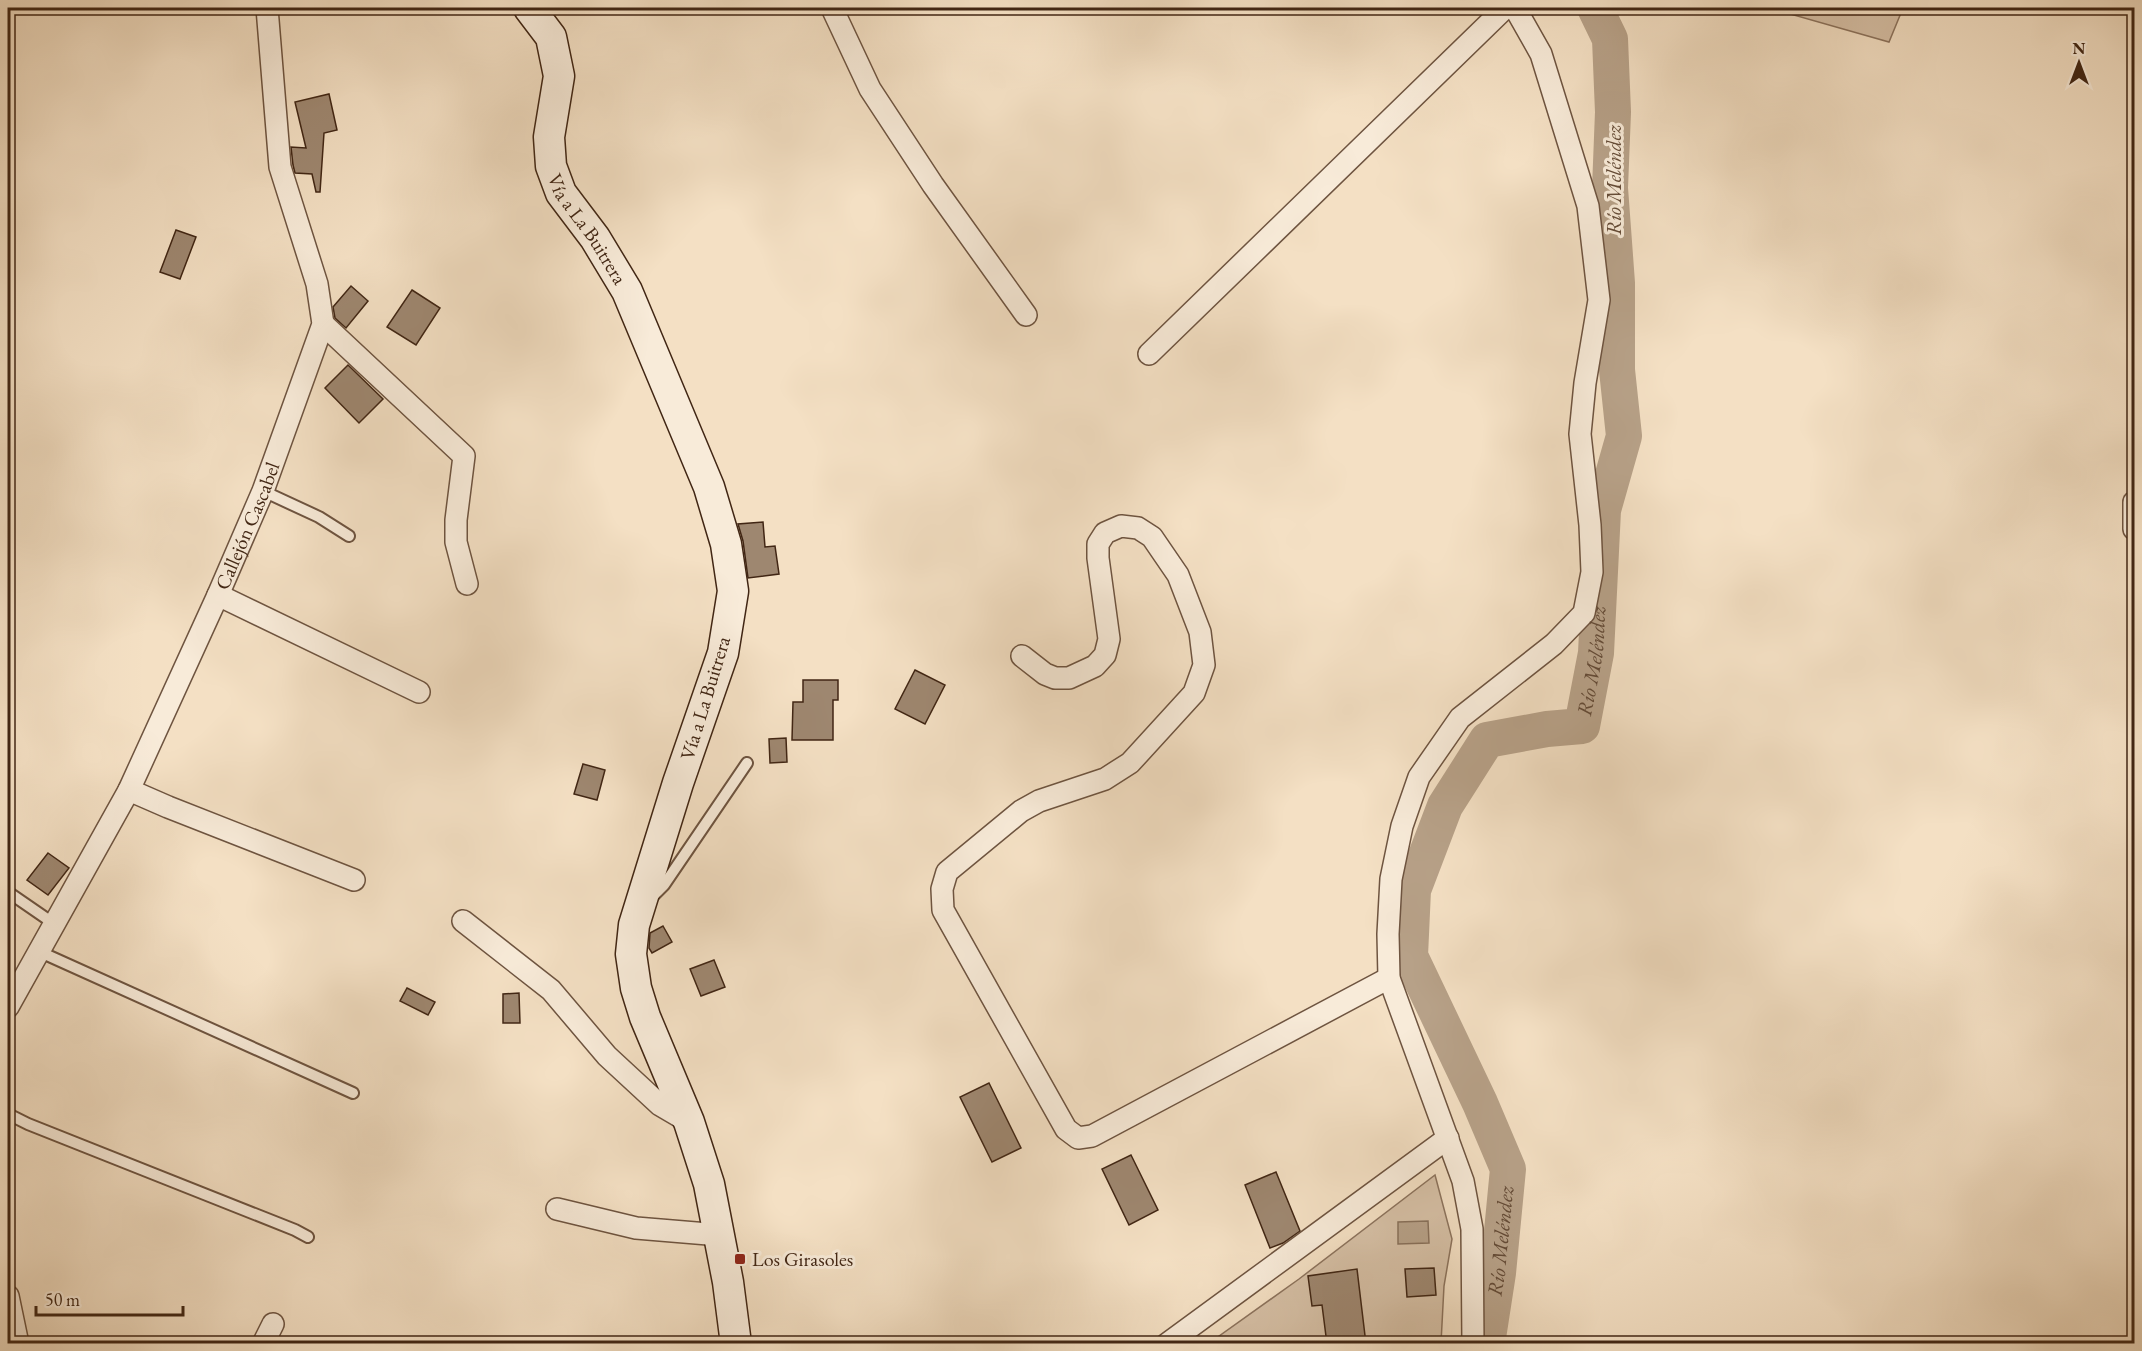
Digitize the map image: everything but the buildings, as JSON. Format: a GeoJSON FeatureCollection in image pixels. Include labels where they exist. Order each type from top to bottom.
{"type":"FeatureCollection","features":[{"type":"Feature","properties":{"kind":"street","name":"Callejón Cascabel"},"geometry":{"type":"LineString","coordinates":[[8,1007],[129,790],[263,491],[323,324],[317,284],[280,167],[267,8]]}},
{"type":"Feature","properties":{"kind":"street","name":"Vía a La Buitrera"},"geometry":{"type":"LineString","coordinates":[[529,8],[551,37],[559,76],[549,137],[551,166],[561,193],[595,238],[627,291],[710,488],[726,544],[733,591],[723,653],[678,783],[634,925],[631,954],[636,988],[645,1017],[689,1122],[708,1184],[720,1234],[736,1344]]}},
{"type":"Feature","properties":{"kind":"street"},"geometry":{"type":"LineString","coordinates":[[832,8],[870,90],[933,185],[1026,315]]}},
{"type":"Feature","properties":{"kind":"street"},"geometry":{"type":"LineString","coordinates":[[1149,354],[1504,8]]}},
{"type":"Feature","properties":{"kind":"street"},"geometry":{"type":"LineString","coordinates":[[1473,1344],[1472,1229],[1462,1181],[1448,1138],[1389,978],[1388,934],[1390,879],[1402,826],[1419,777],[1460,718],[1554,644],[1584,614],[1592,572],[1590,525],[1580,434],[1585,383],[1599,300],[1588,206],[1541,54],[1515,8]]}},
{"type":"Feature","properties":{"kind":"street"},"geometry":{"type":"LineString","coordinates":[[323,324],[464,456],[456,520],[456,543],[467,585]]}},
{"type":"Feature","properties":{"kind":"street"},"geometry":{"type":"LineString","coordinates":[[2134,502],[2134,529]]}},
{"type":"Feature","properties":{"kind":"street"},"geometry":{"type":"LineString","coordinates":[[1022,656],[1045,674],[1055,678],[1070,678],[1095,666],[1105,654],[1109,639],[1098,544],[1105,533],[1121,526],[1138,528],[1152,537],[1178,575],[1200,632],[1204,665],[1194,693],[1130,763],[1105,779],[1039,801],[1021,812],[947,872],[942,889],[943,909],[1066,1129],[1078,1138],[1092,1136],[1389,978]]}},
{"type":"Feature","properties":{"kind":"street"},"geometry":{"type":"LineString","coordinates":[[218,595],[419,692]]}},
{"type":"Feature","properties":{"kind":"street"},"geometry":{"type":"LineString","coordinates":[[129,790],[354,880]]}},
{"type":"Feature","properties":{"kind":"street"},"geometry":{"type":"LineString","coordinates":[[463,921],[551,990],[607,1056],[660,1105],[689,1122]]}},
{"type":"Feature","properties":{"kind":"street"},"geometry":{"type":"LineString","coordinates":[[1167,1344],[1448,1138]]}},
{"type":"Feature","properties":{"kind":"street"},"geometry":{"type":"LineString","coordinates":[[557,1209],[636,1228],[720,1234]]}},
{"type":"Feature","properties":{"kind":"street"},"geometry":{"type":"LineString","coordinates":[[8,1296],[18,1344]]}},
{"type":"Feature","properties":{"kind":"street"},"geometry":{"type":"LineString","coordinates":[[263,1344],[273,1324]]}},
{"type":"Feature","properties":{"kind":"lane"},"geometry":{"type":"LineString","coordinates":[[263,491],[319,517],[350,536]]}},
{"type":"Feature","properties":{"kind":"lane"},"geometry":{"type":"LineString","coordinates":[[640,909],[664,885],[747,763]]}},
{"type":"Feature","properties":{"kind":"lane"},"geometry":{"type":"LineString","coordinates":[[8,892],[53,923]]}},
{"type":"Feature","properties":{"kind":"lane"},"geometry":{"type":"LineString","coordinates":[[38,951],[353,1093]]}},
{"type":"Feature","properties":{"kind":"lane"},"geometry":{"type":"LineString","coordinates":[[8,1114],[308,1237]]}},
{"type":"Feature","properties":{"kind":"shaded area"},"geometry":{"type":"Polygon","coordinates":[[[1769,8],[1903,8],[1889,42],[1769,8]]]}},
{"type":"Feature","properties":{"kind":"shaded area"},"geometry":{"type":"Polygon","coordinates":[[[1435,1175],[1452,1239],[1444,1286],[1441,1343],[1208,1344],[1299,1279],[1435,1175]]]}},
{"type":"Feature","properties":{"kind":"shaded area"},"geometry":{"type":"Polygon","coordinates":[[[1428,1221],[1429,1243],[1398,1244],[1398,1222],[1428,1221]]]}},
{"type":"Feature","properties":{"kind":"waterway","name":"Río Meléndez"},"geometry":{"type":"LineString","coordinates":[[1487,1344],[1498,1273],[1508,1169],[1480,1103],[1410,956],[1413,890],[1445,806],[1487,740],[1547,729],[1582,726],[1596,653],[1603,510],[1624,436],[1617,370],[1617,283],[1610,188],[1613,112],[1610,39],[1595,8]]}},
{"type":"Feature","properties":{"kind":"place","name":"Los Girasoles"},"geometry":{"type":"Point","coordinates":[740,1259]}}]}
